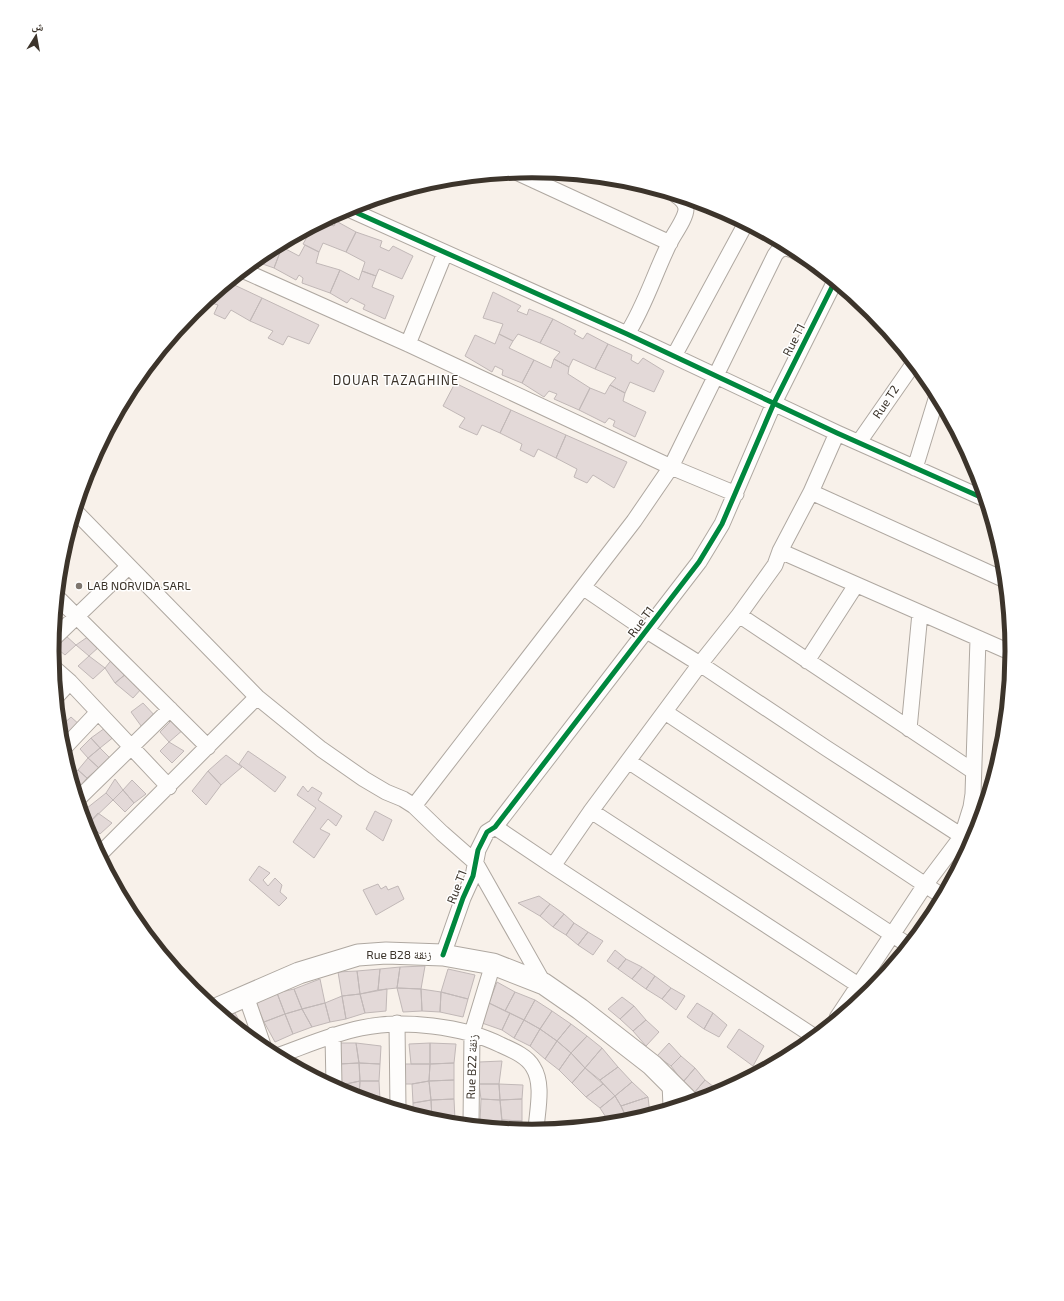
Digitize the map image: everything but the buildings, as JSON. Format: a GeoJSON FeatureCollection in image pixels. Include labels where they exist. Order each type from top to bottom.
{"type":"FeatureCollection","features":[{"type":"Feature","properties":{"kind":"street"},"geometry":{"type":"LineString","coordinates":[[529,178],[670,243]]}},
{"type":"Feature","properties":{"kind":"street"},"geometry":{"type":"LineString","coordinates":[[627,334],[635,322],[685,213],[686,208],[683,203]]}},
{"type":"Feature","properties":{"kind":"street"},"geometry":{"type":"LineString","coordinates":[[355,212],[627,334],[837,433],[979,497]]}},
{"type":"Feature","properties":{"kind":"street"},"geometry":{"type":"LineString","coordinates":[[674,356],[744,227]]}},
{"type":"Feature","properties":{"kind":"street"},"geometry":{"type":"LineString","coordinates":[[414,806],[584,588],[634,521],[671,466],[777,251],[780,248]]}},
{"type":"Feature","properties":{"kind":"street"},"geometry":{"type":"LineString","coordinates":[[408,344],[445,253]]}},
{"type":"Feature","properties":{"kind":"street"},"geometry":{"type":"LineString","coordinates":[[248,272],[408,344],[671,466],[736,494]]}},
{"type":"Feature","properties":{"kind":"street","name":"Rue T1"},"geometry":{"type":"LineString","coordinates":[[443,955],[463,898],[473,876],[478,850],[488,832],[495,827],[647,631],[712,543],[736,494],[774,403],[833,286]]}},
{"type":"Feature","properties":{"kind":"street","name":"Rue T2"},"geometry":{"type":"LineString","coordinates":[[859,442],[911,368]]}},
{"type":"Feature","properties":{"kind":"street"},"geometry":{"type":"LineString","coordinates":[[915,468],[935,403]]}},
{"type":"Feature","properties":{"kind":"street"},"geometry":{"type":"LineString","coordinates":[[553,866],[591,811],[700,664],[739,616],[775,565],[780,552],[811,492],[837,433]]}},
{"type":"Feature","properties":{"kind":"street"},"geometry":{"type":"LineString","coordinates":[[811,492],[999,577]]}},
{"type":"Feature","properties":{"kind":"street"},"geometry":{"type":"LineString","coordinates":[[79,515],[128,567],[223,661],[257,697],[321,749],[358,775],[386,792],[403,799],[414,806],[442,833],[476,862],[544,984]]}},
{"type":"Feature","properties":{"kind":"street"},"geometry":{"type":"LineString","coordinates":[[780,552],[1005,650]]}},
{"type":"Feature","properties":{"kind":"street"},"geometry":{"type":"LineString","coordinates":[[60,633],[128,567]]}},
{"type":"Feature","properties":{"kind":"street"},"geometry":{"type":"LineString","coordinates":[[807,661],[856,585]]}},
{"type":"Feature","properties":{"kind":"street"},"geometry":{"type":"LineString","coordinates":[[584,588],[647,631],[700,664],[966,838]]}},
{"type":"Feature","properties":{"kind":"street"},"geometry":{"type":"LineString","coordinates":[[62,602],[208,747]]}},
{"type":"Feature","properties":{"kind":"street"},"geometry":{"type":"LineString","coordinates":[[909,729],[920,613]]}},
{"type":"Feature","properties":{"kind":"street"},"geometry":{"type":"LineString","coordinates":[[739,616],[973,771]]}},
{"type":"Feature","properties":{"kind":"street"},"geometry":{"type":"LineString","coordinates":[[967,835],[973,771],[978,639]]}},
{"type":"Feature","properties":{"kind":"street"},"geometry":{"type":"LineString","coordinates":[[60,673],[169,787]]}},
{"type":"Feature","properties":{"kind":"street"},"geometry":{"type":"LineString","coordinates":[[61,691],[70,682]]}},
{"type":"Feature","properties":{"kind":"street"},"geometry":{"type":"LineString","coordinates":[[104,851],[257,697]]}},
{"type":"Feature","properties":{"kind":"street"},"geometry":{"type":"LineString","coordinates":[[82,796],[170,709]]}},
{"type":"Feature","properties":{"kind":"street"},"geometry":{"type":"LineString","coordinates":[[68,744],[98,712]]}},
{"type":"Feature","properties":{"kind":"street"},"geometry":{"type":"LineString","coordinates":[[665,712],[938,893]]}},
{"type":"Feature","properties":{"kind":"street"},"geometry":{"type":"LineString","coordinates":[[628,761],[904,942]]}},
{"type":"Feature","properties":{"kind":"street"},"geometry":{"type":"LineString","coordinates":[[591,811],[863,988]]}},
{"type":"Feature","properties":{"kind":"street"},"geometry":{"type":"LineString","coordinates":[[495,827],[810,1033]]}},
{"type":"Feature","properties":{"kind":"street"},"geometry":{"type":"LineString","coordinates":[[866,985],[892,934],[925,885],[964,842]]}},
{"type":"Feature","properties":{"kind":"street","name":"Rue B28 زنقة"},"geometry":{"type":"LineString","coordinates":[[221,1007],[299,974],[358,955],[386,953],[443,955],[493,964],[544,984],[580,1009],[652,1065],[685,1098]]}},
{"type":"Feature","properties":{"kind":"street","name":"Rue B22 زنقة"},"geometry":{"type":"LineString","coordinates":[[471,1119],[472,1033],[493,964]]}},
{"type":"Feature","properties":{"kind":"street"},"geometry":{"type":"LineString","coordinates":[[246,996],[260,1038]]}},
{"type":"Feature","properties":{"kind":"street"},"geometry":{"type":"LineString","coordinates":[[397,1023],[398,1103]]}},
{"type":"Feature","properties":{"kind":"street"},"geometry":{"type":"LineString","coordinates":[[284,1053],[333,1035],[362,1028],[397,1023],[434,1026],[472,1033],[495,1042],[523,1056],[533,1066],[537,1076],[539,1090],[539,1124]]}},
{"type":"Feature","properties":{"kind":"street"},"geometry":{"type":"LineString","coordinates":[[333,1035],[334,1080]]}},
{"type":"Feature","properties":{"kind":"street"},"geometry":{"type":"LineString","coordinates":[[670,1083],[671,1102]]}},
{"type":"Feature","properties":{"kind":"cycle path"},"geometry":{"type":"LineString","coordinates":[[356,212],[627,334],[837,433],[979,497]]}},
{"type":"Feature","properties":{"kind":"cycle path"},"geometry":{"type":"LineString","coordinates":[[443,955],[463,898],[473,876],[478,850],[487,832],[495,827],[699,562],[722,524],[774,403],[833,286]]}},
{"type":"Feature","properties":{"kind":"place","name":"LAB NORVIDA SARL"},"geometry":{"type":"Point","coordinates":[79,586]}},
{"type":"Feature","properties":{"kind":"district","name":"DOUAR TAZAGHINE"},"geometry":{"type":"Point","coordinates":[396,380]}}]}
